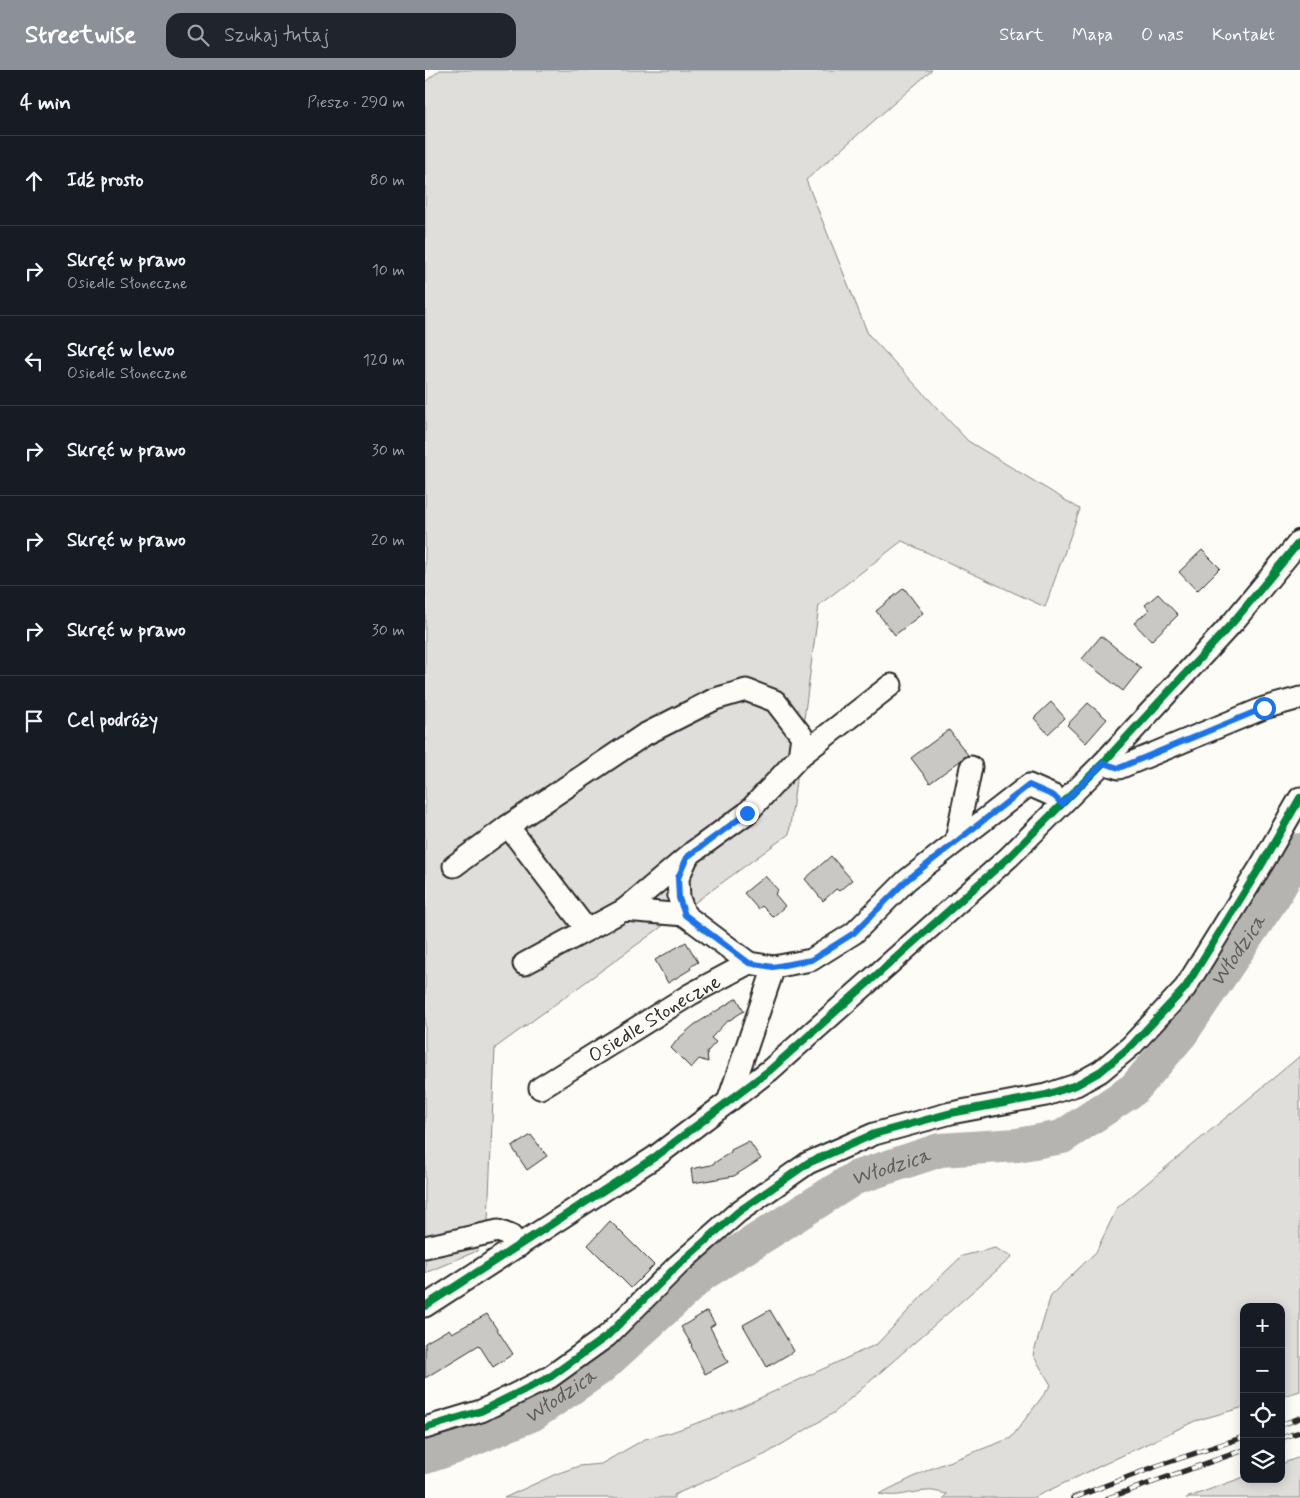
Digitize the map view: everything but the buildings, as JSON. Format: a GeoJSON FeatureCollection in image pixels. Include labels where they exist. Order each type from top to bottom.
{"type":"FeatureCollection","features":[{"type":"Feature","properties":{"kind":"street"},"geometry":{"type":"LineString","coordinates":[[425,1306],[655,1157],[770,1070],[1009,856],[1062,804],[1103,763],[1234,621],[1300,541]]}},
{"type":"Feature","properties":{"kind":"street"},"geometry":{"type":"LineString","coordinates":[[524,964],[624,910],[687,857],[747,813],[799,757],[891,685]]}},
{"type":"Feature","properties":{"kind":"street"},"geometry":{"type":"LineString","coordinates":[[454,866],[508,826],[644,735],[715,699],[746,690],[775,701],[802,736],[799,757]]}},
{"type":"Feature","properties":{"kind":"street"},"geometry":{"type":"LineString","coordinates":[[1103,763],[1119,768],[1264,708],[1300,698]]}},
{"type":"Feature","properties":{"kind":"street"},"geometry":{"type":"LineString","coordinates":[[956,841],[971,767]]}},
{"type":"Feature","properties":{"kind":"street"},"geometry":{"type":"LineString","coordinates":[[624,910],[685,915],[749,963],[773,967],[811,960],[854,933],[907,880],[1029,785],[1054,796],[1062,804]]}},
{"type":"Feature","properties":{"kind":"street"},"geometry":{"type":"LineString","coordinates":[[425,1428],[481,1411],[550,1377],[607,1336],[678,1265],[738,1212],[808,1163],[874,1134],[951,1113],[1045,1095],[1076,1085],[1101,1071],[1131,1046],[1185,988],[1262,864],[1300,798]]}},
{"type":"Feature","properties":{"kind":"street"},"geometry":{"type":"LineString","coordinates":[[508,826],[587,930]]}},
{"type":"Feature","properties":{"kind":"street"},"geometry":{"type":"LineString","coordinates":[[685,915],[679,898],[678,878],[687,857]]}},
{"type":"Feature","properties":{"kind":"street","name":"Osiedle Słoneczne"},"geometry":{"type":"LineString","coordinates":[[540,1088],[691,994],[749,963]]}},
{"type":"Feature","properties":{"kind":"street"},"geometry":{"type":"LineString","coordinates":[[728,1102],[773,967]]}},
{"type":"Feature","properties":{"kind":"street"},"geometry":{"type":"LineString","coordinates":[[425,1247],[498,1231],[511,1236],[519,1246]]}},
{"type":"Feature","properties":{"kind":"shaded area"},"geometry":{"type":"Polygon","coordinates":[[[440,70],[932,70],[806,180],[868,334],[968,441],[1080,509],[1045,607],[902,541],[819,605],[789,834],[495,1048],[488,1222],[477,1251],[425,1273],[425,82],[440,70]]]}},
{"type":"Feature","properties":{"kind":"shaded area"},"geometry":{"type":"Polygon","coordinates":[[[1300,1056],[1300,1391],[1285,1396],[1285,1303],[1240,1303],[1240,1408],[1195,1421],[1033,1498],[943,1498],[947,1494],[934,1491],[898,1495],[879,1494],[930,1469],[1011,1438],[1051,1385],[1033,1355],[1051,1295],[1096,1252],[1117,1208],[1300,1056]]]}},
{"type":"Feature","properties":{"kind":"shaded area"},"geometry":{"type":"Polygon","coordinates":[[[995,1248],[1012,1257],[835,1412],[766,1454],[674,1495],[674,1498],[504,1498],[556,1474],[579,1466],[601,1464],[645,1439],[672,1432],[736,1409],[877,1344],[962,1256],[995,1248]]]}},
{"type":"Feature","properties":{"kind":"shaded area"},"geometry":{"type":"Polygon","coordinates":[[[1300,1457],[1300,1498],[1186,1498],[1240,1478],[1240,1483],[1285,1483],[1285,1463],[1300,1457]]]}},
{"type":"Feature","properties":{"kind":"waterway","name":"Włodzica"},"geometry":{"type":"LineString","coordinates":[[425,1457],[455,1447],[533,1414],[599,1369],[703,1274],[855,1178],[940,1150],[1017,1145],[1062,1137],[1134,1089],[1181,1034],[1274,896],[1300,850]]}},
{"type":"Feature","properties":{"kind":"railway"},"geometry":{"type":"LineString","coordinates":[[1285,1424],[1300,1418]]}},
{"type":"Feature","properties":{"kind":"railway"},"geometry":{"type":"LineString","coordinates":[[1285,1437],[1300,1432]]}},
{"type":"Feature","properties":{"kind":"railway"},"geometry":{"type":"LineString","coordinates":[[1073,1498],[1157,1466],[1241,1438]]}},
{"type":"Feature","properties":{"kind":"railway"},"geometry":{"type":"LineString","coordinates":[[1108,1498],[1240,1451]]}},
{"type":"Feature","properties":{"kind":"cycle path"},"geometry":{"type":"LineString","coordinates":[[425,1306],[655,1157],[770,1070],[1009,857],[1103,763],[1234,621],[1300,541]]}},
{"type":"Feature","properties":{"kind":"cycle path"},"geometry":{"type":"LineString","coordinates":[[425,1428],[481,1411],[550,1377],[607,1336],[678,1265],[738,1212],[808,1163],[874,1134],[951,1113],[1046,1095],[1076,1085],[1101,1071],[1131,1046],[1185,988],[1262,864],[1300,798]]}},
{"type":"Feature","properties":{"kind":"route"},"geometry":{"type":"LineString","coordinates":[[747,813],[687,857],[678,878],[679,898],[685,915],[749,963],[773,967],[811,960],[854,933],[907,880],[1029,785],[1054,796],[1062,804],[1103,763],[1119,768],[1264,708]]}}]}
